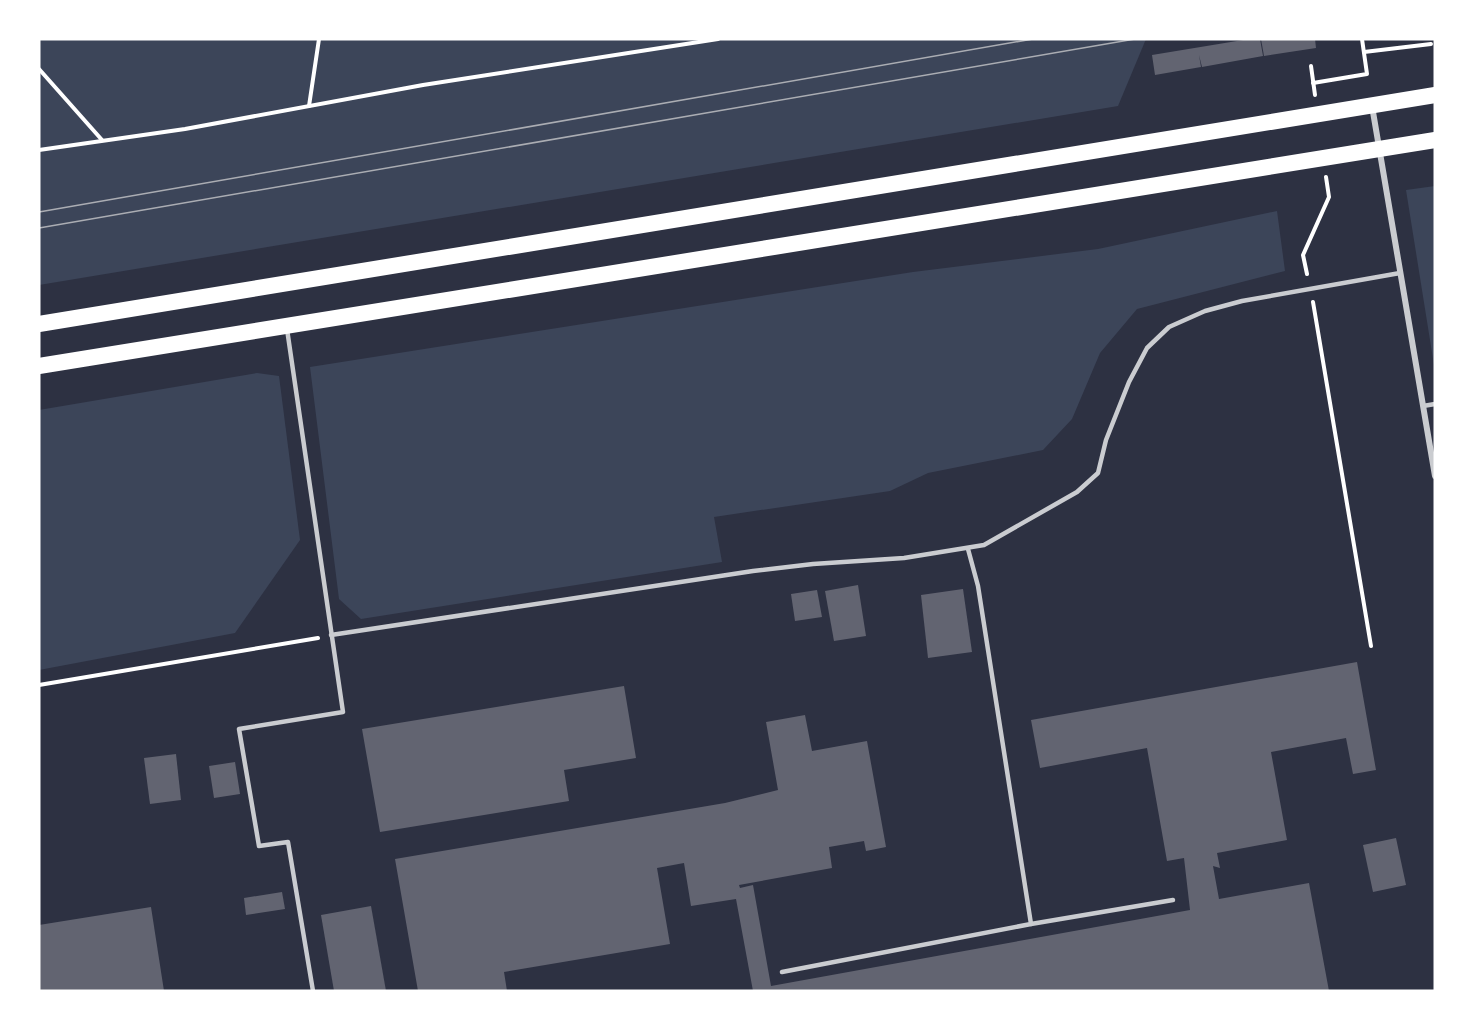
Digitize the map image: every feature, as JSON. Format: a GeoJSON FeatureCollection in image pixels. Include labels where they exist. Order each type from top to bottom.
{"type":"FeatureCollection","features":[{"type":"Feature","properties":{"kind":"highway"},"geometry":{"type":"LineString","coordinates":[[39,324],[1435,95]]}},
{"type":"Feature","properties":{"kind":"highway"},"geometry":{"type":"LineString","coordinates":[[39,366],[286,324],[1435,140]]}},
{"type":"Feature","properties":{"kind":"street"},"geometry":{"type":"LineString","coordinates":[[1372,105],[1435,476]]}},
{"type":"Feature","properties":{"kind":"lane"},"geometry":{"type":"LineString","coordinates":[[331,635],[753,571],[904,558],[984,545],[1077,492],[1098,473],[1106,440],[1129,382],[1147,348],[1169,327],[1205,311],[1242,301],[1400,273]]}},
{"type":"Feature","properties":{"kind":"lane"},"geometry":{"type":"LineString","coordinates":[[286,324],[343,712],[239,729],[259,846],[288,842],[313,991]]}},
{"type":"Feature","properties":{"kind":"lane"},"geometry":{"type":"LineString","coordinates":[[1423,406],[1435,404]]}},
{"type":"Feature","properties":{"kind":"lane"},"geometry":{"type":"LineString","coordinates":[[968,549],[978,586],[1031,924]]}},
{"type":"Feature","properties":{"kind":"lane"},"geometry":{"type":"LineString","coordinates":[[782,972],[1031,924],[1173,900]]}},
{"type":"Feature","properties":{"kind":"path"},"geometry":{"type":"LineString","coordinates":[[309,106],[319,39]]}},
{"type":"Feature","properties":{"kind":"path"},"geometry":{"type":"LineString","coordinates":[[39,150],[718,39]]}},
{"type":"Feature","properties":{"kind":"path"},"geometry":{"type":"LineString","coordinates":[[1313,83],[1367,74],[1362,39]]}},
{"type":"Feature","properties":{"kind":"path"},"geometry":{"type":"LineString","coordinates":[[1364,52],[1431,44]]}},
{"type":"Feature","properties":{"kind":"path"},"geometry":{"type":"LineString","coordinates":[[39,69],[103,141]]}},
{"type":"Feature","properties":{"kind":"path"},"geometry":{"type":"LineString","coordinates":[[1329,197],[1302,255],[1311,289],[1371,646]]}},
{"type":"Feature","properties":{"kind":"path"},"geometry":{"type":"LineString","coordinates":[[39,685],[331,635]]}},
{"type":"Feature","properties":{"kind":"shaded area"},"geometry":{"type":"Polygon","coordinates":[[[39,39],[1146,39],[1118,106],[39,285],[39,39]]]}},
{"type":"Feature","properties":{"kind":"shaded area"},"geometry":{"type":"Polygon","coordinates":[[[1435,186],[1435,365],[1434,365],[1406,190],[1435,186]]]}},
{"type":"Feature","properties":{"kind":"shaded area"},"geometry":{"type":"Polygon","coordinates":[[[1277,211],[1285,271],[1137,309],[1100,353],[1072,419],[1043,450],[928,473],[890,491],[714,517],[722,562],[361,619],[339,599],[310,367],[913,272],[1098,249],[1277,211]]]}},
{"type":"Feature","properties":{"kind":"shaded area"},"geometry":{"type":"Polygon","coordinates":[[[257,373],[279,376],[300,540],[235,633],[39,670],[39,410],[257,373]]]}},
{"type":"Feature","properties":{"kind":"building"},"geometry":{"type":"Polygon","coordinates":[[[1260,39],[1263,56],[1202,67],[1199,55],[1201,67],[1155,75],[1152,55],[1260,39]]]}},
{"type":"Feature","properties":{"kind":"building"},"geometry":{"type":"Polygon","coordinates":[[[1261,39],[1315,39],[1316,48],[1264,56],[1261,39]]]}},
{"type":"Feature","properties":{"kind":"building"},"geometry":{"type":"Polygon","coordinates":[[[858,585],[866,636],[834,641],[825,591],[858,585]]]}},
{"type":"Feature","properties":{"kind":"building"},"geometry":{"type":"Polygon","coordinates":[[[963,589],[972,652],[928,658],[921,595],[963,589]]]}},
{"type":"Feature","properties":{"kind":"building"},"geometry":{"type":"Polygon","coordinates":[[[817,590],[822,617],[795,621],[791,594],[817,590]]]}},
{"type":"Feature","properties":{"kind":"building"},"geometry":{"type":"Polygon","coordinates":[[[1357,662],[1376,770],[1353,774],[1346,738],[1271,752],[1287,840],[1217,853],[1220,868],[1213,866],[1219,899],[1309,883],[1329,991],[753,991],[736,899],[691,906],[684,863],[657,868],[670,944],[504,972],[507,991],[418,991],[395,859],[725,803],[778,790],[766,722],[805,715],[812,751],[867,741],[886,847],[866,851],[864,841],[829,847],[832,868],[739,885],[740,888],[753,885],[771,986],[1190,910],[1184,858],[1167,861],[1147,748],[1040,768],[1031,720],[1357,662]]]}},
{"type":"Feature","properties":{"kind":"building"},"geometry":{"type":"Polygon","coordinates":[[[624,686],[636,758],[564,770],[569,801],[380,832],[362,729],[624,686]]]}},
{"type":"Feature","properties":{"kind":"building"},"geometry":{"type":"Polygon","coordinates":[[[176,754],[181,800],[150,804],[144,758],[176,754]]]}},
{"type":"Feature","properties":{"kind":"building"},"geometry":{"type":"Polygon","coordinates":[[[235,762],[240,794],[214,798],[209,766],[235,762]]]}},
{"type":"Feature","properties":{"kind":"building"},"geometry":{"type":"Polygon","coordinates":[[[1396,838],[1406,885],[1373,892],[1363,845],[1396,838]]]}},
{"type":"Feature","properties":{"kind":"building"},"geometry":{"type":"Polygon","coordinates":[[[282,892],[285,909],[246,915],[244,898],[282,892]]]}},
{"type":"Feature","properties":{"kind":"building"},"geometry":{"type":"Polygon","coordinates":[[[371,906],[386,991],[334,991],[321,915],[371,906]]]}},
{"type":"Feature","properties":{"kind":"building"},"geometry":{"type":"Polygon","coordinates":[[[151,907],[164,991],[39,991],[39,925],[151,907]]]}},
{"type":"Feature","properties":{"kind":"tram line"},"geometry":{"type":"LineString","coordinates":[[39,212],[1033,39]]}},
{"type":"Feature","properties":{"kind":"tram line"},"geometry":{"type":"LineString","coordinates":[[39,228],[1135,39]]}}]}
